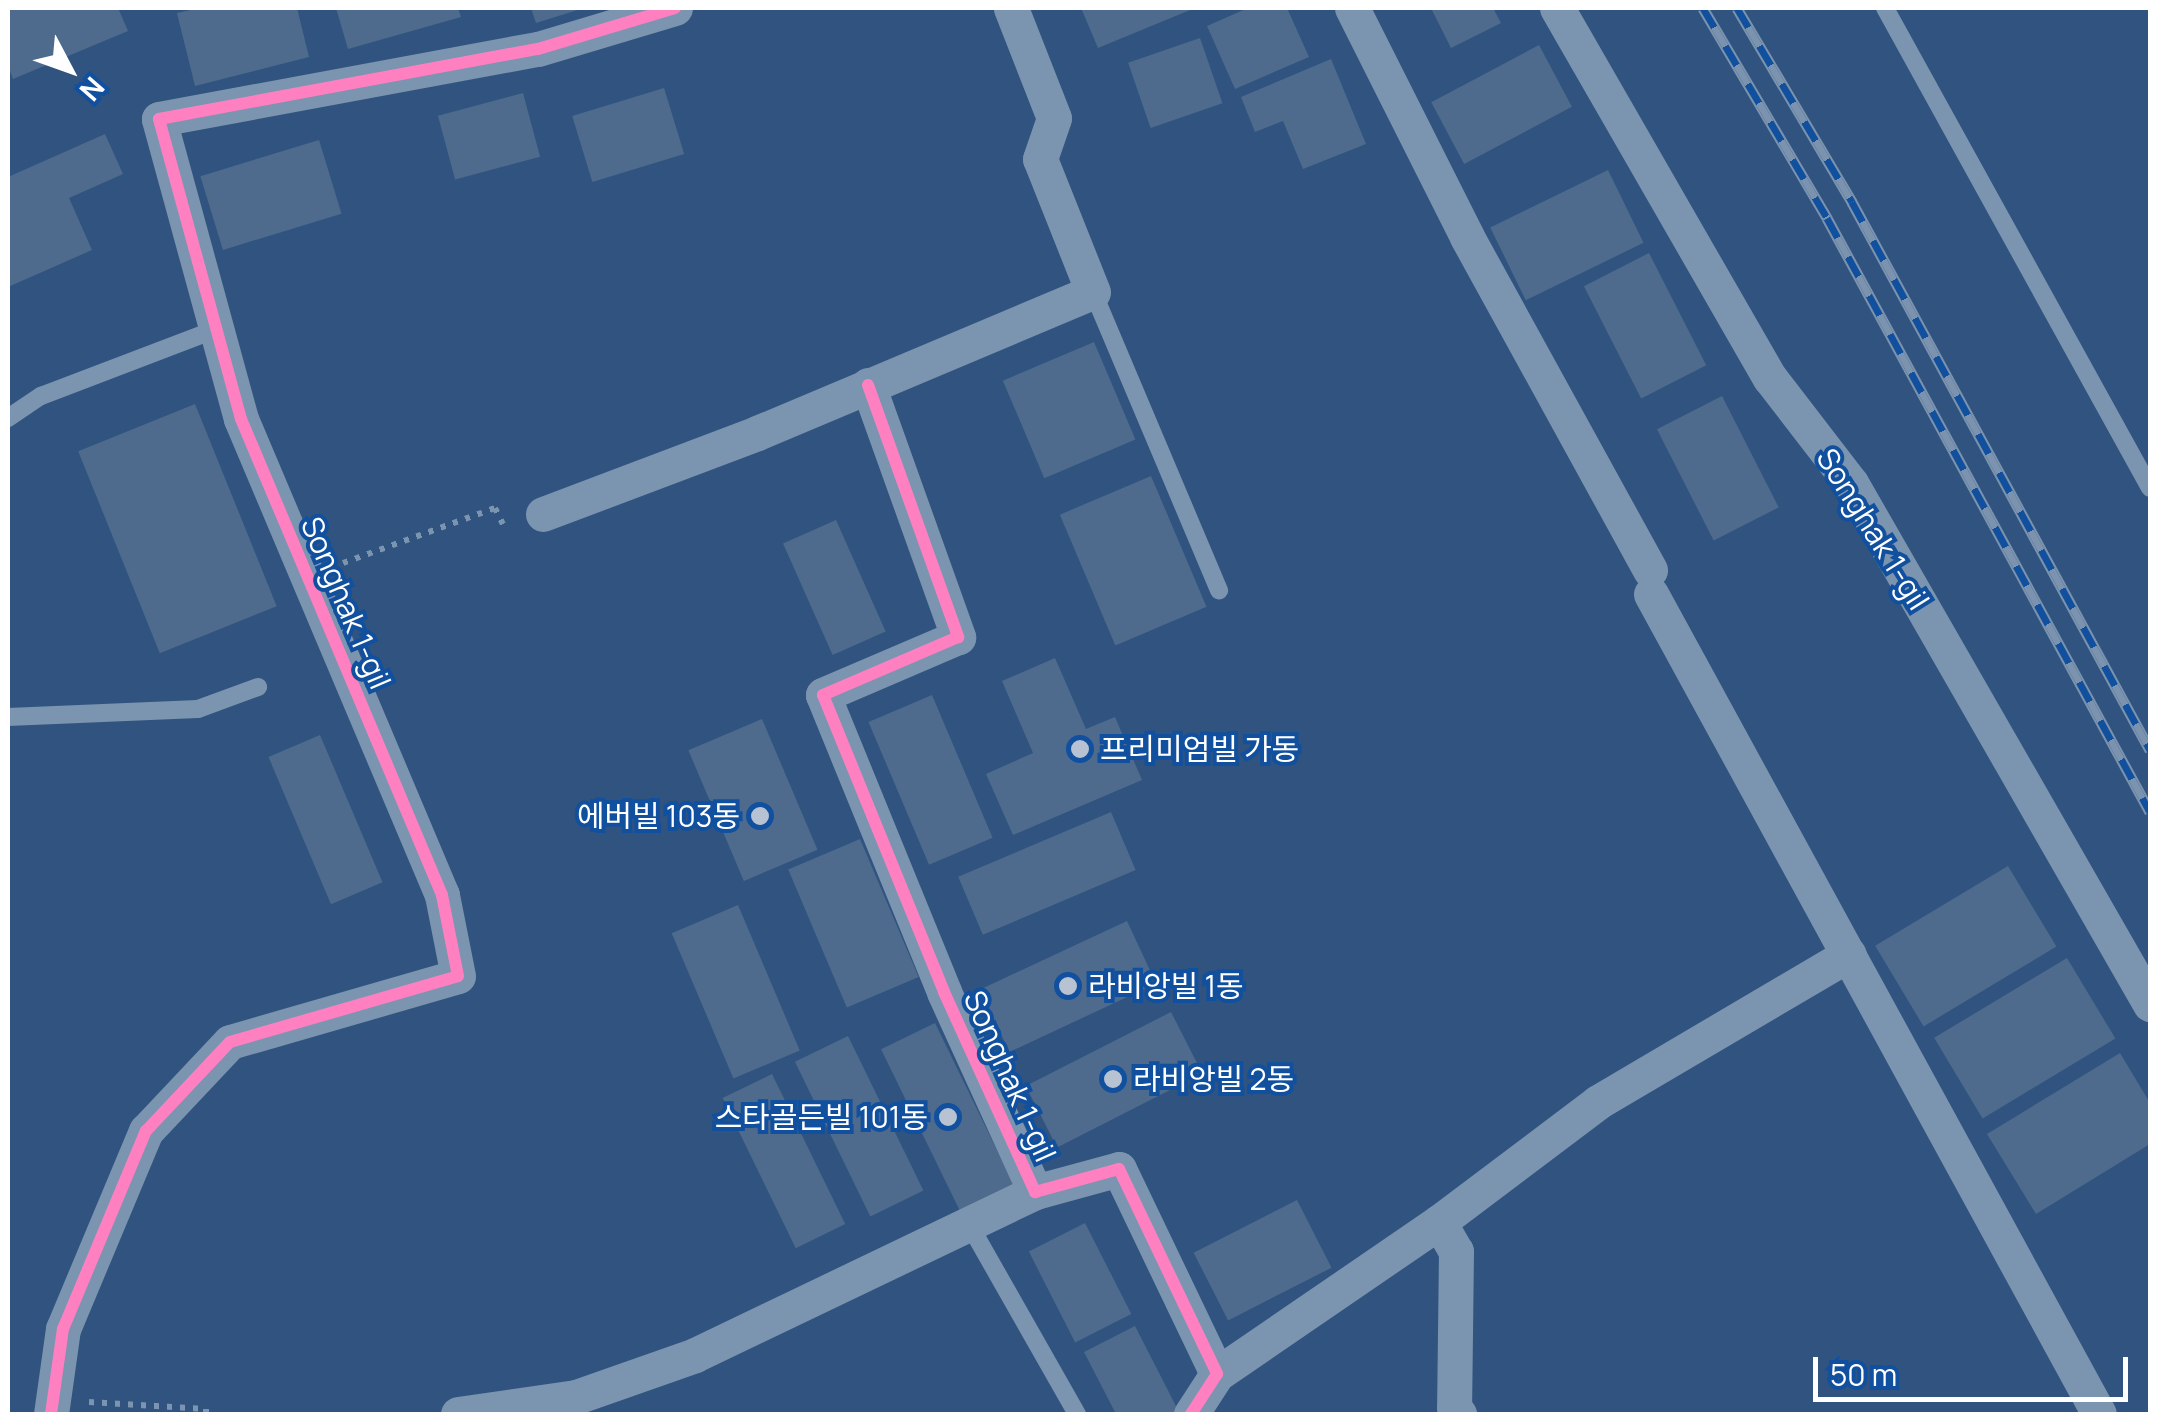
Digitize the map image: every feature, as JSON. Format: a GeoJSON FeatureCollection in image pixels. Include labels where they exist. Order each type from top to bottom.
{"type":"FeatureCollection","features":[{"type":"Feature","properties":{"kind":"street","name":"Songhak 1-gil"},"geometry":{"type":"LineString","coordinates":[[52,1407],[63,1329],[146,1131],[230,1042],[458,976],[442,896],[242,420],[159,119],[538,49],[674,8]]}},
{"type":"Feature","properties":{"kind":"street"},"geometry":{"type":"LineString","coordinates":[[544,514],[1093,292],[1040,159],[1054,118],[1012,8]]}},
{"type":"Feature","properties":{"kind":"street"},"geometry":{"type":"LineString","coordinates":[[1352,8],[1467,237],[1650,582],[2099,1414]]}},
{"type":"Feature","properties":{"kind":"street","name":"Songhak 1-gil"},"geometry":{"type":"LineString","coordinates":[[1557,8],[1770,378],[1851,483],[2150,1004]]}},
{"type":"Feature","properties":{"kind":"street","name":"Songhak 1-gil"},"geometry":{"type":"LineString","coordinates":[[868,386],[958,637],[823,694],[944,992],[1035,1192]]}},
{"type":"Feature","properties":{"kind":"street"},"geometry":{"type":"LineString","coordinates":[[1191,1414],[1217,1374],[1439,1222],[1598,1102],[1849,954]]}},
{"type":"Feature","properties":{"kind":"street","name":"Songhak 1-gil"},"geometry":{"type":"LineString","coordinates":[[458,1414],[576,1397],[694,1356],[1035,1192],[1118,1169],[1217,1374]]}},
{"type":"Feature","properties":{"kind":"street"},"geometry":{"type":"LineString","coordinates":[[1439,1222],[1456,1252],[1454,1407],[1459,1414]]}},
{"type":"Feature","properties":{"kind":"lane"},"geometry":{"type":"LineString","coordinates":[[1885,8],[2150,488]]}},
{"type":"Feature","properties":{"kind":"lane"},"geometry":{"type":"LineString","coordinates":[[1093,292],[1219,590]]}},
{"type":"Feature","properties":{"kind":"lane"},"geometry":{"type":"LineString","coordinates":[[8,418],[41,396],[216,329]]}},
{"type":"Feature","properties":{"kind":"lane"},"geometry":{"type":"LineString","coordinates":[[8,716],[198,709],[258,688]]}},
{"type":"Feature","properties":{"kind":"lane"},"geometry":{"type":"LineString","coordinates":[[969,1224],[1077,1414]]}},
{"type":"Feature","properties":{"kind":"path"},"geometry":{"type":"LineString","coordinates":[[307,576],[494,508],[505,531],[544,514]]}},
{"type":"Feature","properties":{"kind":"path"},"geometry":{"type":"LineString","coordinates":[[52,1407],[206,1408],[206,1414]]}},
{"type":"Feature","properties":{"kind":"building"},"geometry":{"type":"Polygon","coordinates":[[[8,8],[118,8],[128,31],[13,79],[8,66],[8,8]]]}},
{"type":"Feature","properties":{"kind":"building"},"geometry":{"type":"Polygon","coordinates":[[[199,8],[297,8],[309,57],[195,86],[177,13],[199,8]]]}},
{"type":"Feature","properties":{"kind":"building"},"geometry":{"type":"Polygon","coordinates":[[[336,8],[458,8],[461,17],[348,49],[336,8]]]}},
{"type":"Feature","properties":{"kind":"building"},"geometry":{"type":"Polygon","coordinates":[[[531,8],[584,8],[536,23],[531,8]]]}},
{"type":"Feature","properties":{"kind":"building"},"geometry":{"type":"Polygon","coordinates":[[[1081,8],[1195,8],[1098,48],[1081,8]]]}},
{"type":"Feature","properties":{"kind":"building"},"geometry":{"type":"Polygon","coordinates":[[[1248,8],[1287,8],[1309,57],[1235,89],[1207,26],[1248,8]]]}},
{"type":"Feature","properties":{"kind":"building"},"geometry":{"type":"Polygon","coordinates":[[[1431,8],[1493,8],[1501,23],[1451,48],[1431,8]]]}},
{"type":"Feature","properties":{"kind":"building"},"geometry":{"type":"Polygon","coordinates":[[[1200,38],[1222,103],[1151,128],[1128,63],[1200,38]]]}},
{"type":"Feature","properties":{"kind":"building"},"geometry":{"type":"Polygon","coordinates":[[[1539,45],[1572,107],[1464,164],[1431,102],[1539,45]]]}},
{"type":"Feature","properties":{"kind":"building"},"geometry":{"type":"Polygon","coordinates":[[[1331,59],[1366,144],[1303,169],[1283,121],[1255,132],[1241,97],[1331,59]]]}},
{"type":"Feature","properties":{"kind":"building"},"geometry":{"type":"Polygon","coordinates":[[[664,88],[684,154],[592,182],[572,116],[664,88]]]}},
{"type":"Feature","properties":{"kind":"building"},"geometry":{"type":"Polygon","coordinates":[[[523,93],[540,157],[455,180],[438,116],[523,93]]]}},
{"type":"Feature","properties":{"kind":"building"},"geometry":{"type":"Polygon","coordinates":[[[105,134],[123,174],[69,198],[92,250],[8,287],[8,177],[105,134]]]}},
{"type":"Feature","properties":{"kind":"building"},"geometry":{"type":"Polygon","coordinates":[[[319,140],[342,214],[223,250],[200,176],[319,140]]]}},
{"type":"Feature","properties":{"kind":"building"},"geometry":{"type":"Polygon","coordinates":[[[1608,170],[1644,243],[1526,300],[1490,227],[1608,170]]]}},
{"type":"Feature","properties":{"kind":"building"},"geometry":{"type":"Polygon","coordinates":[[[1649,253],[1706,365],[1641,398],[1584,286],[1649,253]]]}},
{"type":"Feature","properties":{"kind":"building"},"geometry":{"type":"Polygon","coordinates":[[[1094,342],[1135,440],[1044,478],[1003,381],[1094,342]]]}},
{"type":"Feature","properties":{"kind":"building"},"geometry":{"type":"Polygon","coordinates":[[[1722,396],[1779,507],[1714,541],[1657,429],[1722,396]]]}},
{"type":"Feature","properties":{"kind":"building"},"geometry":{"type":"Polygon","coordinates":[[[195,404],[277,606],[160,653],[78,451],[195,404]]]}},
{"type":"Feature","properties":{"kind":"building"},"geometry":{"type":"Polygon","coordinates":[[[1151,476],[1206,607],[1115,645],[1060,515],[1151,476]]]}},
{"type":"Feature","properties":{"kind":"building"},"geometry":{"type":"Polygon","coordinates":[[[836,520],[886,631],[833,655],[783,544],[836,520]]]}},
{"type":"Feature","properties":{"kind":"building","name":"프리미엄빌 가동"},"geometry":{"type":"Polygon","coordinates":[[[1055,658],[1086,729],[1115,717],[1142,780],[1013,835],[986,774],[1033,753],[1002,681],[1055,658]]]}},
{"type":"Feature","properties":{"kind":"building"},"geometry":{"type":"Polygon","coordinates":[[[932,695],[993,838],[929,865],[868,722],[932,695]]]}},
{"type":"Feature","properties":{"kind":"building","name":"에버빌 103동"},"geometry":{"type":"Polygon","coordinates":[[[762,719],[817,850],[744,881],[688,750],[762,719]]]}},
{"type":"Feature","properties":{"kind":"building"},"geometry":{"type":"Polygon","coordinates":[[[320,735],[383,882],[331,904],[268,757],[320,735]]]}},
{"type":"Feature","properties":{"kind":"building"},"geometry":{"type":"Polygon","coordinates":[[[1111,812],[1136,870],[983,935],[958,877],[1111,812]]]}},
{"type":"Feature","properties":{"kind":"building"},"geometry":{"type":"Polygon","coordinates":[[[860,839],[919,977],[847,1008],[788,869],[860,839]]]}},
{"type":"Feature","properties":{"kind":"building"},"geometry":{"type":"Polygon","coordinates":[[[2008,866],[2056,947],[1924,1026],[1875,946],[2008,866]]]}},
{"type":"Feature","properties":{"kind":"building"},"geometry":{"type":"Polygon","coordinates":[[[738,905],[800,1050],[733,1079],[672,933],[738,905]]]}},
{"type":"Feature","properties":{"kind":"building","name":"라비앙빌 1동"},"geometry":{"type":"Polygon","coordinates":[[[1127,921],[1156,984],[1009,1052],[980,989],[1127,921]]]}},
{"type":"Feature","properties":{"kind":"building"},"geometry":{"type":"Polygon","coordinates":[[[2067,958],[2115,1039],[1983,1118],[1934,1038],[2067,958]]]}},
{"type":"Feature","properties":{"kind":"building","name":"라비앙빌 2동"},"geometry":{"type":"Polygon","coordinates":[[[1171,1012],[1202,1073],[1057,1147],[1026,1086],[1171,1012]]]}},
{"type":"Feature","properties":{"kind":"building","name":"스타골든빌 101동"},"geometry":{"type":"Polygon","coordinates":[[[935,1023],[1014,1185],[960,1211],[881,1049],[935,1023]]]}},
{"type":"Feature","properties":{"kind":"building"},"geometry":{"type":"Polygon","coordinates":[[[848,1036],[923,1191],[870,1216],[795,1062],[848,1036]]]}},
{"type":"Feature","properties":{"kind":"building"},"geometry":{"type":"Polygon","coordinates":[[[2120,1053],[2150,1103],[2150,1144],[2036,1214],[1987,1134],[2120,1053]]]}},
{"type":"Feature","properties":{"kind":"building"},"geometry":{"type":"Polygon","coordinates":[[[772,1074],[845,1224],[796,1248],[723,1098],[772,1074]]]}},
{"type":"Feature","properties":{"kind":"building"},"geometry":{"type":"Polygon","coordinates":[[[1297,1200],[1332,1268],[1228,1320],[1194,1253],[1297,1200]]]}},
{"type":"Feature","properties":{"kind":"building"},"geometry":{"type":"Polygon","coordinates":[[[1085,1223],[1131,1314],[1075,1342],[1029,1252],[1085,1223]]]}},
{"type":"Feature","properties":{"kind":"building"},"geometry":{"type":"Polygon","coordinates":[[[1135,1326],[1178,1410],[1169,1414],[1116,1414],[1084,1352],[1135,1326]]]}},
{"type":"Feature","properties":{"kind":"railway"},"geometry":{"type":"LineString","coordinates":[[1703,8],[1827,218],[2150,812]]}},
{"type":"Feature","properties":{"kind":"railway"},"geometry":{"type":"LineString","coordinates":[[1737,8],[1852,202],[2150,750]]}},
{"type":"Feature","properties":{"kind":"cycle path"},"geometry":{"type":"LineString","coordinates":[[51,1414],[63,1329],[146,1131],[230,1042],[458,976],[442,895],[241,419],[159,119],[538,49],[675,8]]}},
{"type":"Feature","properties":{"kind":"cycle path"},"geometry":{"type":"LineString","coordinates":[[868,385],[958,637],[823,695],[944,992],[1035,1192],[1119,1169],[1217,1374],[1191,1414]]}},
{"type":"Feature","properties":{"kind":"place","name":"프리미엄빌 가동"},"geometry":{"type":"Point","coordinates":[1080,749]}},
{"type":"Feature","properties":{"kind":"place","name":"에버빌 103동"},"geometry":{"type":"Point","coordinates":[760,816]}},
{"type":"Feature","properties":{"kind":"place","name":"라비앙빌 1동"},"geometry":{"type":"Point","coordinates":[1068,986]}},
{"type":"Feature","properties":{"kind":"place","name":"라비앙빌 2동"},"geometry":{"type":"Point","coordinates":[1113,1079]}},
{"type":"Feature","properties":{"kind":"place","name":"스타골든빌 101동"},"geometry":{"type":"Point","coordinates":[948,1117]}}]}
